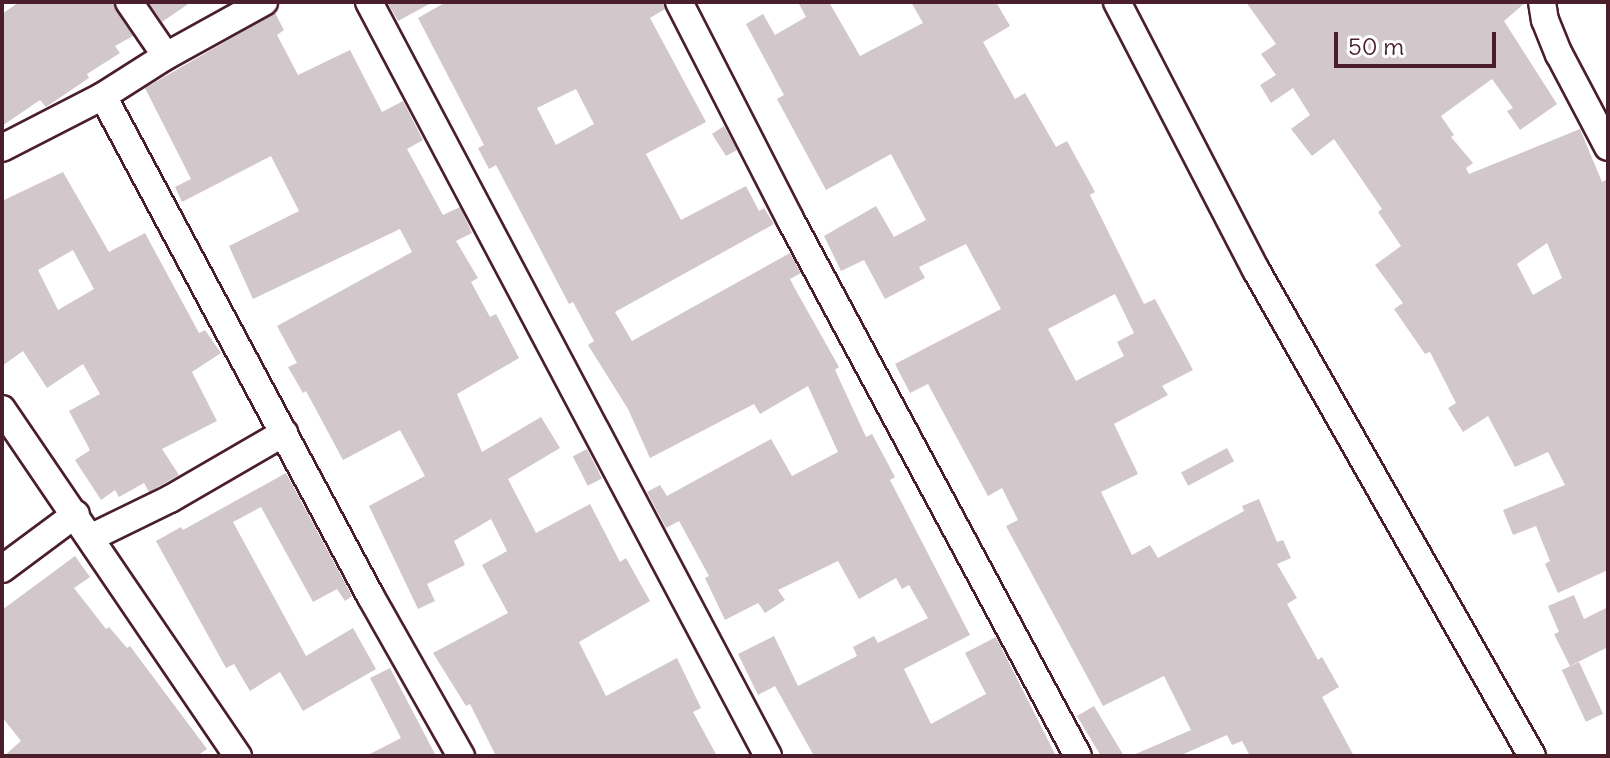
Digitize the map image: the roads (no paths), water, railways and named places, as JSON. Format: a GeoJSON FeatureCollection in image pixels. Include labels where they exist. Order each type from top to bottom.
{"type":"FeatureCollection","features":[{"type":"Feature","properties":{"kind":"street"},"geometry":{"type":"LineString","coordinates":[[129,2],[166,56]]}},
{"type":"Feature","properties":{"kind":"street"},"geometry":{"type":"LineString","coordinates":[[2,148],[103,96],[166,56],[264,2]]}},
{"type":"Feature","properties":{"kind":"street"},"geometry":{"type":"LineString","coordinates":[[369,2],[768,756]]}},
{"type":"Feature","properties":{"kind":"street"},"geometry":{"type":"LineString","coordinates":[[679,2],[790,219],[1078,756]]}},
{"type":"Feature","properties":{"kind":"street"},"geometry":{"type":"LineString","coordinates":[[1117,2],[1256,270],[1532,756]]}},
{"type":"Feature","properties":{"kind":"street"},"geometry":{"type":"LineString","coordinates":[[1542,2],[1545,20],[1559,54],[1608,147]]}},
{"type":"Feature","properties":{"kind":"street"},"geometry":{"type":"LineString","coordinates":[[103,96],[461,756]]}},
{"type":"Feature","properties":{"kind":"street"},"geometry":{"type":"LineString","coordinates":[[2,409],[92,537],[238,756]]}},
{"type":"Feature","properties":{"kind":"street"},"geometry":{"type":"LineString","coordinates":[[92,537],[170,499],[284,433]]}},
{"type":"Feature","properties":{"kind":"street"},"geometry":{"type":"LineString","coordinates":[[2,569],[76,514]]}}]}
